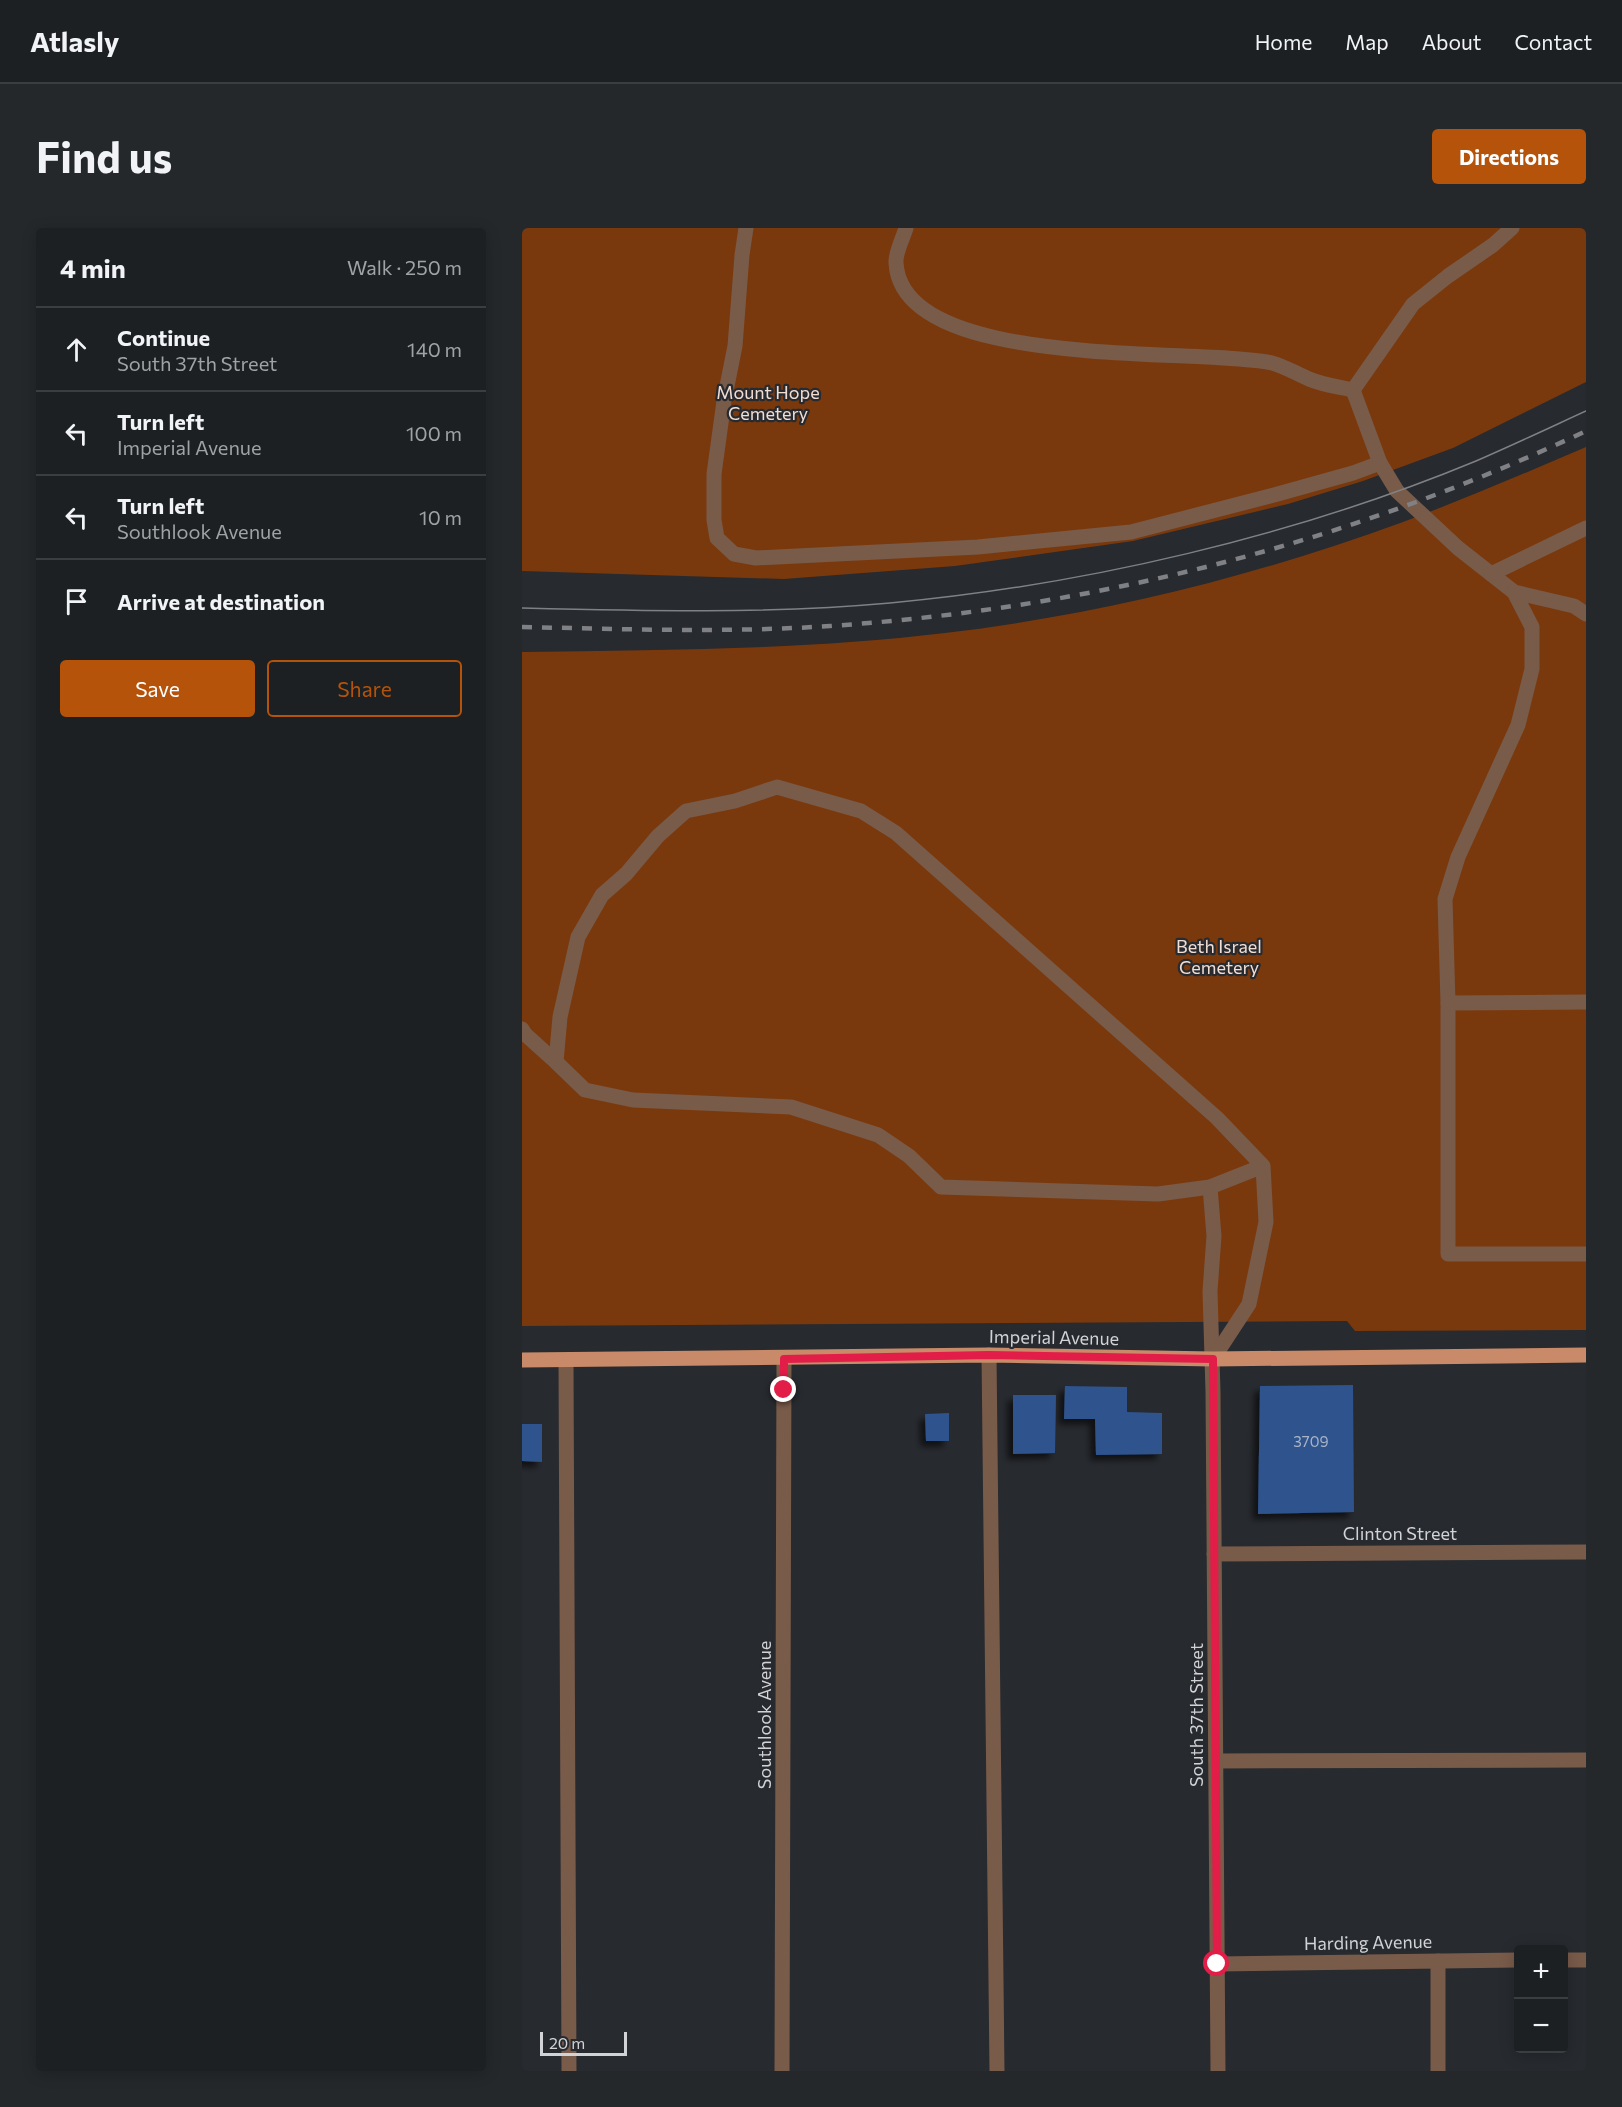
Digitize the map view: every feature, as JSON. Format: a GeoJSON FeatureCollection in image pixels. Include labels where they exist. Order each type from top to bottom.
{"type":"FeatureCollection","features":[{"type":"Feature","properties":{"kind":"main road","name":"Imperial Avenue"},"geometry":{"type":"LineString","coordinates":[[522,1360],[784,1359],[989,1355],[1213,1359],[1586,1355]]}},
{"type":"Feature","properties":{"kind":"street"},"geometry":{"type":"LineString","coordinates":[[746,228],[735,346],[724,401],[714,474],[714,520],[717,538],[734,554],[767,557],[978,547],[1131,532],[1285,492],[1380,463]]}},
{"type":"Feature","properties":{"kind":"street"},"geometry":{"type":"LineString","coordinates":[[906,228],[896,262],[903,286],[920,307],[959,328],[1011,342],[1098,352],[1203,356],[1273,363],[1311,380],[1353,390]]}},
{"type":"Feature","properties":{"kind":"street"},"geometry":{"type":"LineString","coordinates":[[1353,390],[1413,304],[1512,228]]}},
{"type":"Feature","properties":{"kind":"street"},"geometry":{"type":"LineString","coordinates":[[1353,390],[1380,463],[1397,491],[1458,548],[1514,592],[1532,627],[1532,669],[1518,725],[1458,857],[1444,899],[1448,1003],[1448,1254],[1586,1254]]}},
{"type":"Feature","properties":{"kind":"street"},"geometry":{"type":"LineString","coordinates":[[1491,574],[1586,528]]}},
{"type":"Feature","properties":{"kind":"street"},"geometry":{"type":"LineString","coordinates":[[1563,539],[1586,542]]}},
{"type":"Feature","properties":{"kind":"street"},"geometry":{"type":"LineString","coordinates":[[1514,592],[1574,606],[1586,614]]}},
{"type":"Feature","properties":{"kind":"street"},"geometry":{"type":"LineString","coordinates":[[556,1062],[560,1017],[578,937],[602,895],[626,874],[658,836],[686,812],[735,801],[777,787],[861,812],[896,833],[1217,1118],[1263,1166],[1266,1222],[1249,1304],[1213,1359]]}},
{"type":"Feature","properties":{"kind":"street"},"geometry":{"type":"LineString","coordinates":[[1448,1003],[1586,1002]]}},
{"type":"Feature","properties":{"kind":"street"},"geometry":{"type":"LineString","coordinates":[[522,1029],[585,1090],[633,1100],[791,1107],[878,1135],[909,1156],[941,1187],[1158,1194],[1210,1187],[1263,1166]]}},
{"type":"Feature","properties":{"kind":"street","name":"South 37th Street"},"geometry":{"type":"LineString","coordinates":[[1210,1187],[1214,1236],[1210,1291],[1213,1359],[1218,2071]]}},
{"type":"Feature","properties":{"kind":"street"},"geometry":{"type":"LineString","coordinates":[[989,1355],[997,2071]]}},
{"type":"Feature","properties":{"kind":"street","name":"Southlook Avenue"},"geometry":{"type":"LineString","coordinates":[[782,2071],[784,1359]]}},
{"type":"Feature","properties":{"kind":"street"},"geometry":{"type":"LineString","coordinates":[[566,1360],[569,2071]]}},
{"type":"Feature","properties":{"kind":"street","name":"Clinton Street"},"geometry":{"type":"LineString","coordinates":[[1215,1554],[1586,1552]]}},
{"type":"Feature","properties":{"kind":"street"},"geometry":{"type":"LineString","coordinates":[[1216,1761],[1586,1760]]}},
{"type":"Feature","properties":{"kind":"street","name":"Harding Avenue"},"geometry":{"type":"LineString","coordinates":[[1217,1964],[1514,1960]]}},
{"type":"Feature","properties":{"kind":"street"},"geometry":{"type":"LineString","coordinates":[[1568,1960],[1586,1960]]}},
{"type":"Feature","properties":{"kind":"street"},"geometry":{"type":"LineString","coordinates":[[1438,1961],[1438,2071]]}},
{"type":"Feature","properties":{"kind":"green space","name":"Mount Hope Cemetery"},"geometry":{"type":"Polygon","coordinates":[[[522,228],[1586,228],[1586,382],[1453,448],[1363,481],[1288,504],[1133,541],[955,566],[784,579],[522,571],[522,228]]]}},
{"type":"Feature","properties":{"kind":"green space","name":"Beth Israel Cemetery"},"geometry":{"type":"Polygon","coordinates":[[[1586,447],[1586,1330],[1355,1331],[1347,1321],[522,1326],[522,652],[734,648],[839,643],[945,633],[1061,616],[1177,591],[1347,542],[1495,486],[1586,447]]]}},
{"type":"Feature","properties":{"kind":"building"},"geometry":{"type":"Polygon","coordinates":[[[1353,1385],[1354,1512],[1258,1514],[1260,1386],[1353,1385]]]}},
{"type":"Feature","properties":{"kind":"building"},"geometry":{"type":"Polygon","coordinates":[[[1065,1386],[1127,1387],[1127,1412],[1162,1413],[1162,1454],[1096,1455],[1095,1419],[1064,1419],[1065,1386]]]}},
{"type":"Feature","properties":{"kind":"building"},"geometry":{"type":"Polygon","coordinates":[[[1013,1395],[1056,1395],[1055,1453],[1013,1454],[1013,1395]]]}},
{"type":"Feature","properties":{"kind":"building"},"geometry":{"type":"Polygon","coordinates":[[[949,1413],[949,1441],[926,1441],[925,1414],[949,1413]]]}},
{"type":"Feature","properties":{"kind":"building"},"geometry":{"type":"Polygon","coordinates":[[[522,1424],[542,1424],[542,1462],[522,1461],[522,1424]]]}},
{"type":"Feature","properties":{"kind":"tram line"},"geometry":{"type":"LineString","coordinates":[[522,608],[706,611],[798,609],[890,603],[1038,584],[1188,553],[1336,512],[1476,461],[1586,411]]}},
{"type":"Feature","properties":{"kind":"railway"},"geometry":{"type":"LineString","coordinates":[[522,627],[714,630],[791,628],[929,617],[1026,604],[1122,586],[1217,564],[1311,538],[1403,507],[1495,471],[1586,431]]}},
{"type":"Feature","properties":{"kind":"route"},"geometry":{"type":"LineString","coordinates":[[784,1390],[784,1359],[989,1355],[1213,1359],[1217,1964]]}}]}
